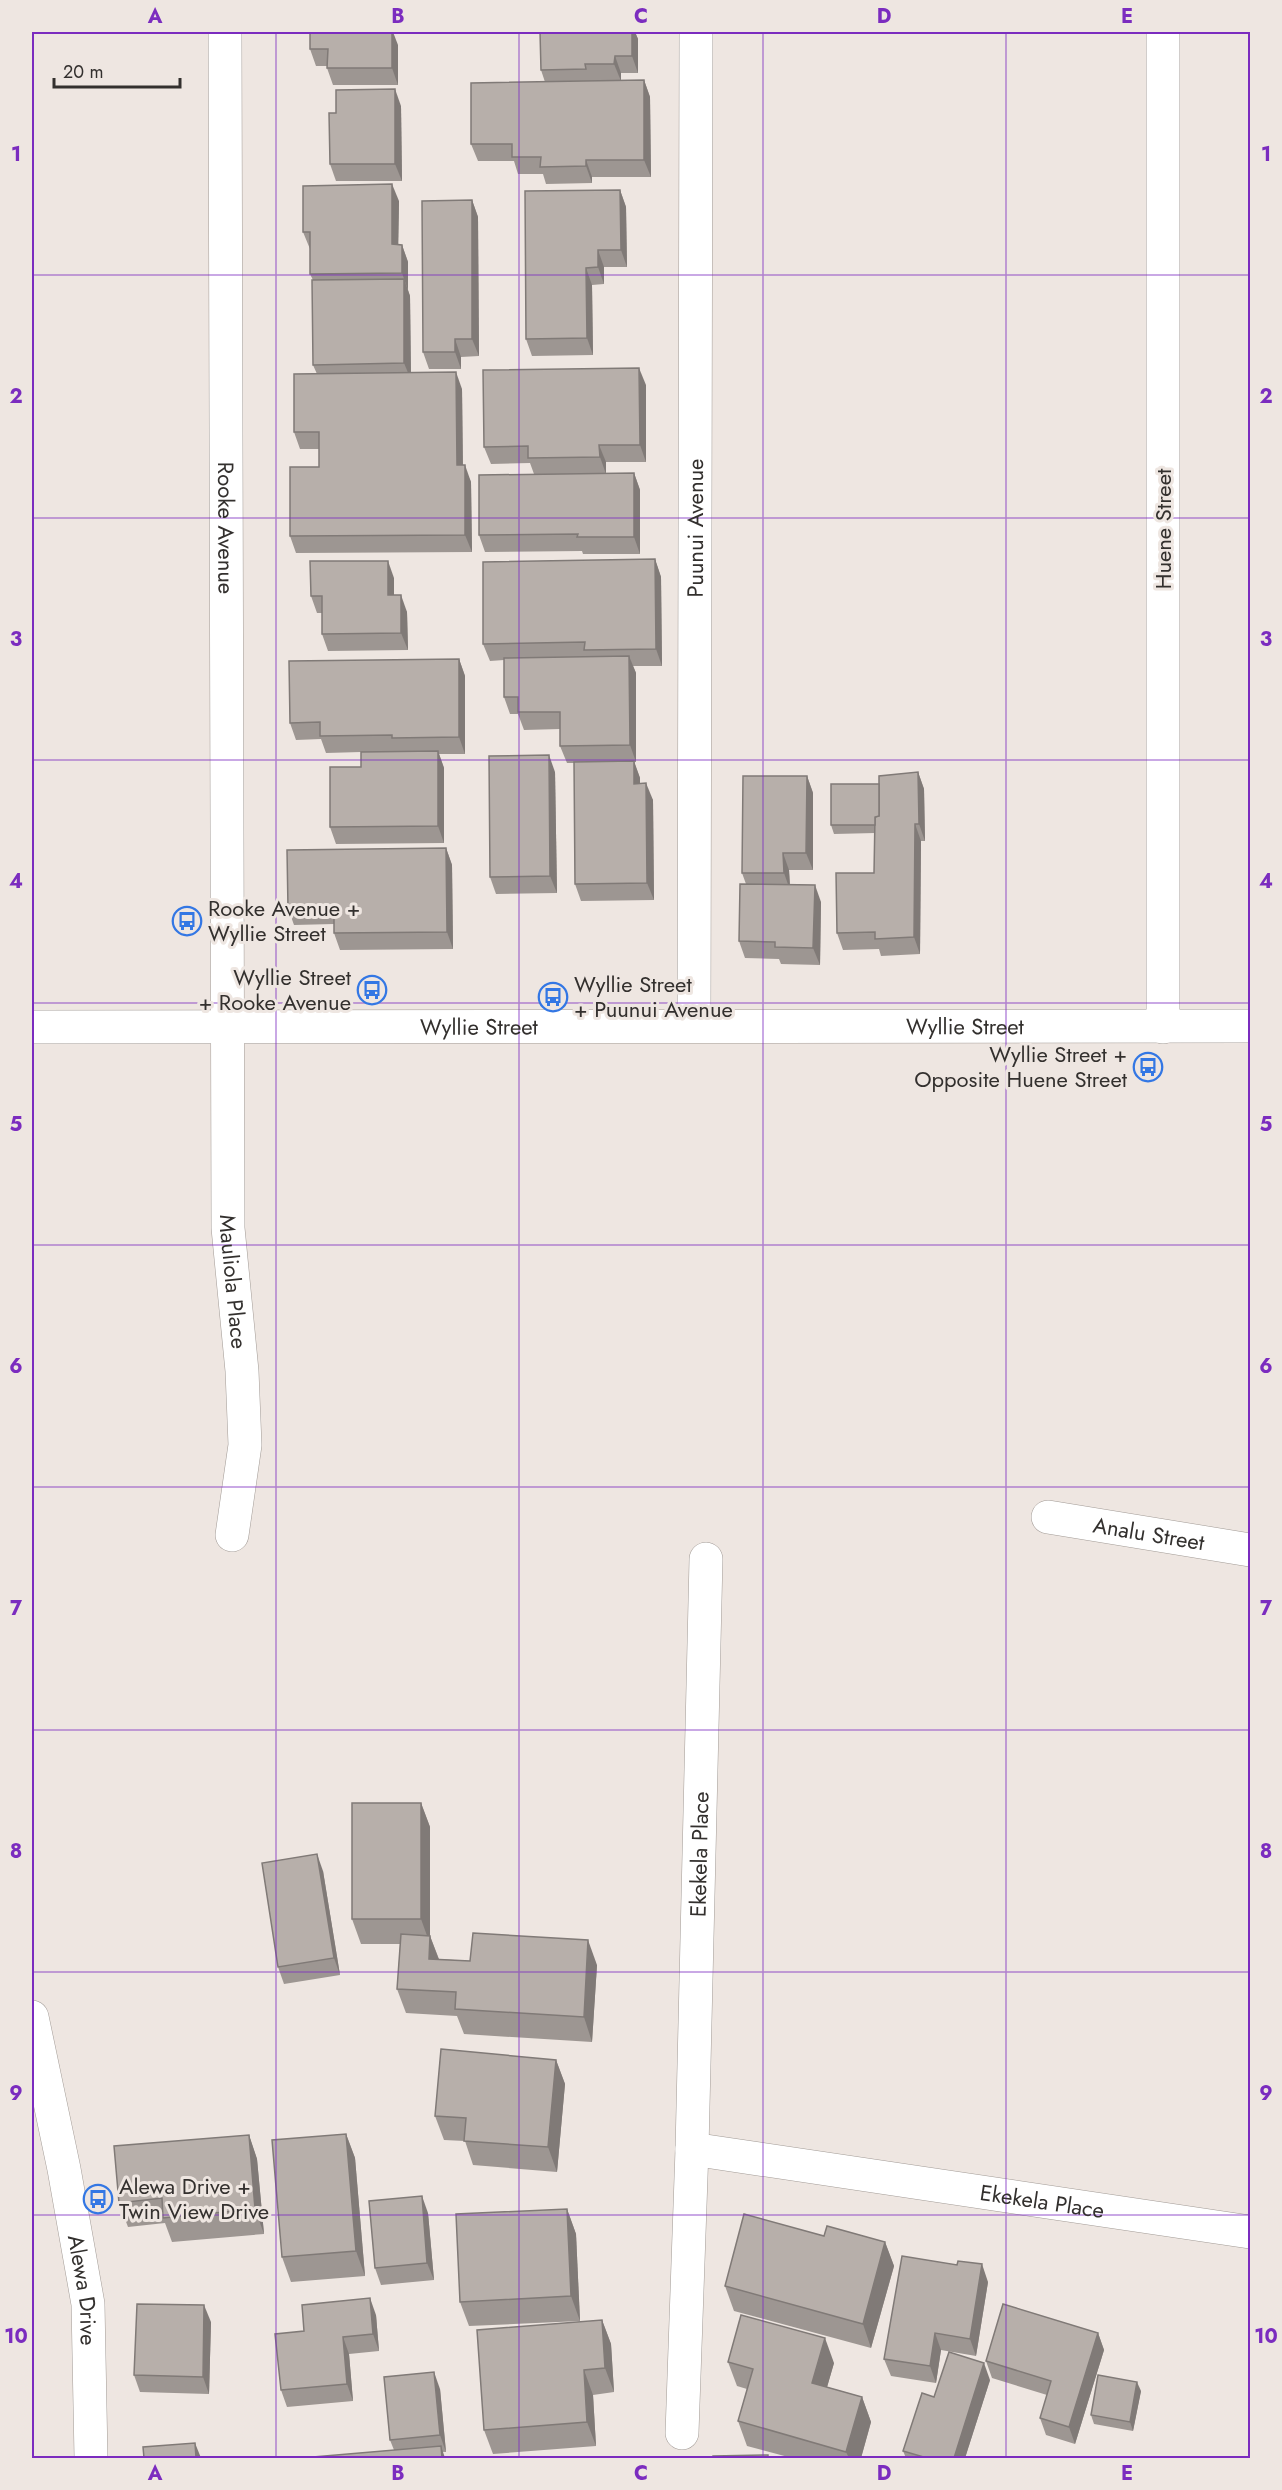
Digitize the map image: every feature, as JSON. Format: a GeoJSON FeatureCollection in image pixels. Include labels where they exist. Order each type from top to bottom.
{"type":"FeatureCollection","features":[{"type":"Feature","properties":{"kind":"street","name":"Rooke Avenue"},"geometry":{"type":"LineString","coordinates":[[225,32],[228,1027]]}},
{"type":"Feature","properties":{"kind":"street","name":"Puunui Avenue"},"geometry":{"type":"LineString","coordinates":[[694,1026],[696,32]]}},
{"type":"Feature","properties":{"kind":"street","name":"Huene Street"},"geometry":{"type":"LineString","coordinates":[[1163,32],[1163,1027]]}},
{"type":"Feature","properties":{"kind":"street","name":"Wyllie Street"},"geometry":{"type":"LineString","coordinates":[[32,1027],[1251,1026]]}},
{"type":"Feature","properties":{"kind":"street","name":"Mauliola Place"},"geometry":{"type":"LineString","coordinates":[[228,1027],[228,1228],[242,1371],[245,1445],[232,1535]]}},
{"type":"Feature","properties":{"kind":"street","name":"Analu Street"},"geometry":{"type":"LineString","coordinates":[[1048,1517],[1251,1550]]}},
{"type":"Feature","properties":{"kind":"street","name":"Ekekela Place"},"geometry":{"type":"LineString","coordinates":[[682,2433],[692,2149],[706,1559]]}},
{"type":"Feature","properties":{"kind":"street","name":"Alewa Drive"},"geometry":{"type":"LineString","coordinates":[[32,2017],[64,2169],[88,2304],[92,2458]]}},
{"type":"Feature","properties":{"kind":"street","name":"Ekekela Place"},"geometry":{"type":"LineString","coordinates":[[692,2149],[1251,2232]]}},
{"type":"Feature","properties":{"kind":"building"},"geometry":{"type":"Polygon","coordinates":[[[310,32],[392,32],[392,68],[327,68],[328,49],[310,49],[310,32]]]}},
{"type":"Feature","properties":{"kind":"building"},"geometry":{"type":"Polygon","coordinates":[[[540,32],[632,32],[632,56],[615,56],[614,64],[585,64],[586,69],[541,70],[540,32]]]}},
{"type":"Feature","properties":{"kind":"building"},"geometry":{"type":"Polygon","coordinates":[[[644,80],[644,160],[586,160],[586,166],[540,167],[541,157],[512,157],[512,144],[471,144],[471,83],[644,80]]]}},
{"type":"Feature","properties":{"kind":"building"},"geometry":{"type":"Polygon","coordinates":[[[395,89],[395,164],[330,164],[329,113],[336,113],[336,90],[395,89]]]}},
{"type":"Feature","properties":{"kind":"building"},"geometry":{"type":"Polygon","coordinates":[[[392,184],[392,244],[402,245],[402,273],[310,274],[310,232],[303,232],[303,186],[392,184]]]}},
{"type":"Feature","properties":{"kind":"building"},"geometry":{"type":"Polygon","coordinates":[[[620,190],[621,250],[598,250],[598,267],[586,268],[587,338],[526,339],[525,191],[620,190]]]}},
{"type":"Feature","properties":{"kind":"building"},"geometry":{"type":"Polygon","coordinates":[[[472,200],[472,339],[455,339],[455,352],[423,352],[422,201],[472,200]]]}},
{"type":"Feature","properties":{"kind":"building"},"geometry":{"type":"Polygon","coordinates":[[[404,279],[404,363],[313,365],[312,280],[404,279]]]}},
{"type":"Feature","properties":{"kind":"building"},"geometry":{"type":"Polygon","coordinates":[[[639,368],[640,445],[599,445],[600,457],[528,458],[528,446],[484,447],[483,370],[639,368]]]}},
{"type":"Feature","properties":{"kind":"building"},"geometry":{"type":"Polygon","coordinates":[[[456,372],[457,465],[465,465],[465,535],[290,536],[290,467],[319,467],[319,432],[294,432],[294,374],[456,372]]]}},
{"type":"Feature","properties":{"kind":"building"},"geometry":{"type":"Polygon","coordinates":[[[634,473],[634,537],[577,537],[578,534],[479,535],[479,475],[634,473]]]}},
{"type":"Feature","properties":{"kind":"building"},"geometry":{"type":"Polygon","coordinates":[[[655,559],[656,649],[584,650],[585,642],[483,644],[483,562],[655,559]]]}},
{"type":"Feature","properties":{"kind":"building"},"geometry":{"type":"Polygon","coordinates":[[[310,561],[388,561],[388,595],[401,595],[401,633],[322,634],[322,596],[311,596],[310,561]]]}},
{"type":"Feature","properties":{"kind":"building"},"geometry":{"type":"Polygon","coordinates":[[[629,656],[630,745],[560,746],[560,712],[518,712],[518,697],[504,697],[504,658],[629,656]]]}},
{"type":"Feature","properties":{"kind":"building"},"geometry":{"type":"Polygon","coordinates":[[[459,659],[459,737],[320,736],[320,722],[290,723],[289,661],[459,659]]]}},
{"type":"Feature","properties":{"kind":"building"},"geometry":{"type":"Polygon","coordinates":[[[438,751],[438,826],[330,827],[330,767],[361,767],[361,752],[438,751]]]}},
{"type":"Feature","properties":{"kind":"building"},"geometry":{"type":"Polygon","coordinates":[[[549,755],[550,876],[490,877],[489,756],[549,755]]]}},
{"type":"Feature","properties":{"kind":"building"},"geometry":{"type":"Polygon","coordinates":[[[634,761],[634,784],[646,783],[647,883],[575,884],[574,762],[634,761]]]}},
{"type":"Feature","properties":{"kind":"building"},"geometry":{"type":"Polygon","coordinates":[[[918,772],[919,824],[915,824],[914,937],[875,939],[875,932],[837,933],[836,873],[874,873],[875,817],[879,816],[879,776],[918,772]]]}},
{"type":"Feature","properties":{"kind":"building"},"geometry":{"type":"Polygon","coordinates":[[[743,776],[807,776],[806,853],[783,853],[784,873],[742,873],[743,776]]]}},
{"type":"Feature","properties":{"kind":"building"},"geometry":{"type":"Polygon","coordinates":[[[831,784],[879,784],[879,816],[875,817],[875,825],[831,825],[831,784]]]}},
{"type":"Feature","properties":{"kind":"building"},"geometry":{"type":"Polygon","coordinates":[[[446,848],[447,932],[334,933],[334,907],[288,908],[287,850],[446,848]]]}},
{"type":"Feature","properties":{"kind":"building"},"geometry":{"type":"Polygon","coordinates":[[[740,884],[815,885],[813,948],[775,947],[775,942],[739,941],[740,884]]]}},
{"type":"Feature","properties":{"kind":"building"},"geometry":{"type":"Polygon","coordinates":[[[352,1803],[421,1803],[421,1919],[352,1919],[352,1803]]]}},
{"type":"Feature","properties":{"kind":"building"},"geometry":{"type":"Polygon","coordinates":[[[317,1854],[334,1958],[278,1967],[262,1863],[317,1854]]]}},
{"type":"Feature","properties":{"kind":"building"},"geometry":{"type":"Polygon","coordinates":[[[473,1933],[588,1940],[584,2017],[455,2009],[456,1992],[397,1989],[401,1934],[430,1936],[429,1959],[470,1961],[473,1933]]]}},
{"type":"Feature","properties":{"kind":"building"},"geometry":{"type":"Polygon","coordinates":[[[441,2049],[556,2060],[548,2147],[464,2141],[466,2118],[435,2116],[441,2049]]]}},
{"type":"Feature","properties":{"kind":"building"},"geometry":{"type":"Polygon","coordinates":[[[346,2134],[356,2251],[282,2257],[272,2140],[346,2134]]]}},
{"type":"Feature","properties":{"kind":"building"},"geometry":{"type":"Polygon","coordinates":[[[249,2135],[255,2209],[163,2218],[162,2198],[119,2203],[114,2146],[249,2135]]]}},
{"type":"Feature","properties":{"kind":"building"},"geometry":{"type":"Polygon","coordinates":[[[422,2196],[427,2263],[375,2268],[369,2201],[422,2196]]]}},
{"type":"Feature","properties":{"kind":"building"},"geometry":{"type":"Polygon","coordinates":[[[567,2209],[571,2296],[460,2302],[456,2214],[567,2209]]]}},
{"type":"Feature","properties":{"kind":"building"},"geometry":{"type":"Polygon","coordinates":[[[744,2214],[824,2236],[827,2226],[885,2242],[863,2324],[725,2286],[744,2214]]]}},
{"type":"Feature","properties":{"kind":"building"},"geometry":{"type":"Polygon","coordinates":[[[902,2256],[957,2265],[958,2261],[982,2264],[970,2339],[935,2333],[930,2366],[884,2359],[902,2256]]]}},
{"type":"Feature","properties":{"kind":"building"},"geometry":{"type":"Polygon","coordinates":[[[370,2298],[373,2334],[343,2337],[347,2384],[281,2390],[275,2334],[304,2331],[302,2305],[370,2298]]]}},
{"type":"Feature","properties":{"kind":"building"},"geometry":{"type":"Polygon","coordinates":[[[137,2304],[204,2305],[203,2377],[134,2375],[137,2304]]]}},
{"type":"Feature","properties":{"kind":"building"},"geometry":{"type":"Polygon","coordinates":[[[1003,2304],[1098,2333],[1069,2427],[1040,2418],[1051,2381],[986,2361],[1003,2304]]]}},
{"type":"Feature","properties":{"kind":"building"},"geometry":{"type":"Polygon","coordinates":[[[741,2315],[825,2338],[812,2383],[862,2397],[846,2452],[738,2421],[753,2369],[728,2362],[741,2315]]]}},
{"type":"Feature","properties":{"kind":"building"},"geometry":{"type":"Polygon","coordinates":[[[602,2320],[605,2368],[584,2370],[587,2422],[484,2430],[477,2330],[602,2320]]]}},
{"type":"Feature","properties":{"kind":"building"},"geometry":{"type":"Polygon","coordinates":[[[949,2352],[984,2363],[954,2458],[927,2458],[903,2451],[922,2393],[934,2397],[949,2352]]]}},
{"type":"Feature","properties":{"kind":"building"},"geometry":{"type":"Polygon","coordinates":[[[434,2372],[440,2435],[390,2440],[384,2377],[434,2372]]]}},
{"type":"Feature","properties":{"kind":"building"},"geometry":{"type":"Polygon","coordinates":[[[1098,2375],[1137,2382],[1130,2422],[1091,2415],[1098,2375]]]}},
{"type":"Feature","properties":{"kind":"building"},"geometry":{"type":"Polygon","coordinates":[[[195,2443],[196,2458],[144,2458],[143,2447],[195,2443]]]}},
{"type":"Feature","properties":{"kind":"building"},"geometry":{"type":"Polygon","coordinates":[[[441,2446],[442,2458],[301,2458],[441,2446]]]}},
{"type":"Feature","properties":{"kind":"building"},"geometry":{"type":"Polygon","coordinates":[[[768,2455],[768,2458],[713,2458],[713,2456],[768,2455]]]}},
{"type":"Feature","properties":{"kind":"place","name":"Rooke Avenue + Wyllie Street"},"geometry":{"type":"Point","coordinates":[187,921]}},
{"type":"Feature","properties":{"kind":"place","name":"Wyllie Street + Rooke Avenue"},"geometry":{"type":"Point","coordinates":[372,990]}},
{"type":"Feature","properties":{"kind":"place","name":"Wyllie Street + Puunui Avenue"},"geometry":{"type":"Point","coordinates":[553,997]}},
{"type":"Feature","properties":{"kind":"place","name":"Wyllie Street + Opposite Huene Street"},"geometry":{"type":"Point","coordinates":[1148,1067]}},
{"type":"Feature","properties":{"kind":"place","name":"Alewa Drive + Twin View Drive"},"geometry":{"type":"Point","coordinates":[98,2199]}}]}
